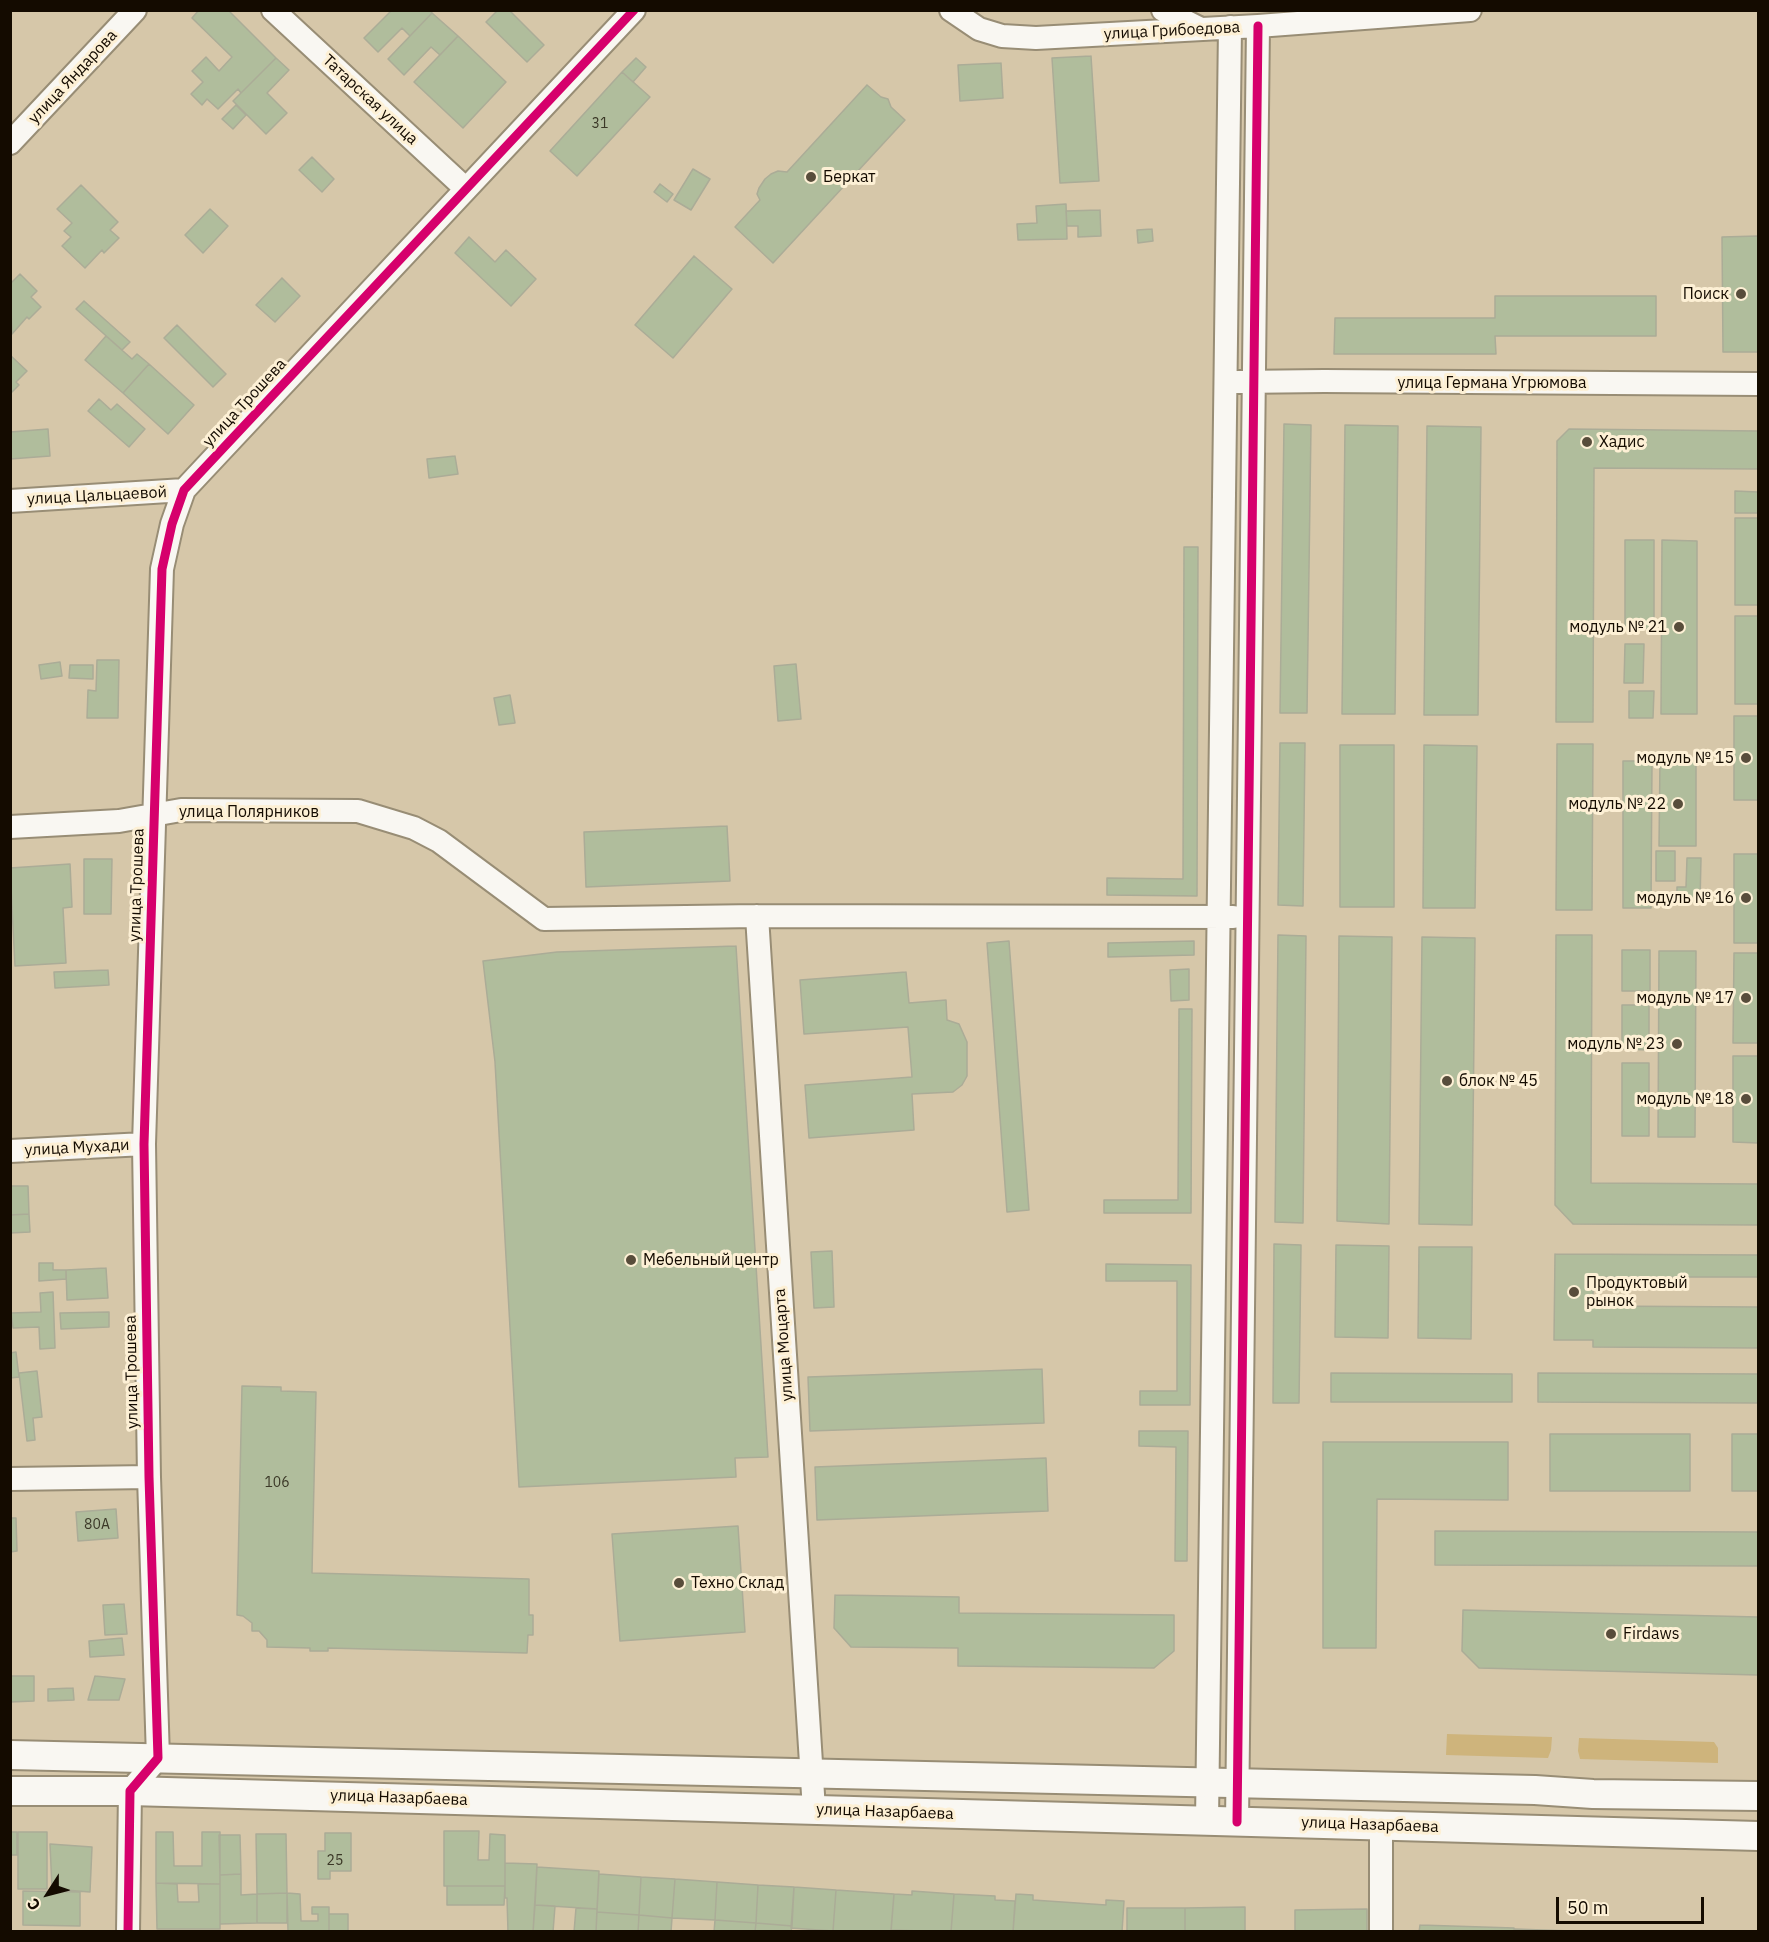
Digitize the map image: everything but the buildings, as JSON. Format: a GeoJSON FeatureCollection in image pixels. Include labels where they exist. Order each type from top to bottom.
{"type":"FeatureCollection","features":[{"type":"Feature","properties":{"kind":"main road","name":"улица Назарбаева"},"geometry":{"type":"LineString","coordinates":[[10,1755],[1535,1790],[1593,1794],[1758,1796]]}},
{"type":"Feature","properties":{"kind":"main road","name":"улица Назарбаева"},"geometry":{"type":"LineString","coordinates":[[10,1791],[130,1791],[1758,1836]]}},
{"type":"Feature","properties":{"kind":"street","name":"улица Яндарова"},"geometry":{"type":"LineString","coordinates":[[10,143],[135,10]]}},
{"type":"Feature","properties":{"kind":"street","name":"Татарская улица"},"geometry":{"type":"LineString","coordinates":[[273,10],[466,189]]}},
{"type":"Feature","properties":{"kind":"street","name":"улица Трошева"},"geometry":{"type":"LineString","coordinates":[[158,1758],[148,1477],[144,1144],[162,569],[172,524],[184,490],[634,10]]}},
{"type":"Feature","properties":{"kind":"street","name":"улица Грибоедова"},"geometry":{"type":"LineString","coordinates":[[951,10],[979,29],[1002,36],[1036,38],[1258,26],[1470,10]]}},
{"type":"Feature","properties":{"kind":"street"},"geometry":{"type":"LineString","coordinates":[[1163,10],[1200,28]]}},
{"type":"Feature","properties":{"kind":"street"},"geometry":{"type":"LineString","coordinates":[[1237,1821],[1258,26]]}},
{"type":"Feature","properties":{"kind":"street"},"geometry":{"type":"LineString","coordinates":[[1207,1821],[1230,27]]}},
{"type":"Feature","properties":{"kind":"street","name":"улица Германа Угрюмова"},"geometry":{"type":"LineString","coordinates":[[1225,383],[1758,384]]}},
{"type":"Feature","properties":{"kind":"street","name":"улица Цальцаевой"},"geometry":{"type":"LineString","coordinates":[[10,501],[184,490]]}},
{"type":"Feature","properties":{"kind":"street","name":"улица Полярников"},"geometry":{"type":"LineString","coordinates":[[10,827],[119,821],[182,810],[358,811],[414,828],[439,841],[544,919],[757,916],[1248,916]]}},
{"type":"Feature","properties":{"kind":"street","name":"улица Моцарта"},"geometry":{"type":"LineString","coordinates":[[757,916],[814,1810]]}},
{"type":"Feature","properties":{"kind":"street","name":"улица Мухади"},"geometry":{"type":"LineString","coordinates":[[10,1151],[144,1144]]}},
{"type":"Feature","properties":{"kind":"street"},"geometry":{"type":"LineString","coordinates":[[10,1479],[148,1477]]}},
{"type":"Feature","properties":{"kind":"street"},"geometry":{"type":"LineString","coordinates":[[128,1932],[130,1791],[158,1758]]}},
{"type":"Feature","properties":{"kind":"street"},"geometry":{"type":"LineString","coordinates":[[1380,1932],[1382,1825]]}},
{"type":"Feature","properties":{"kind":"shaded area"},"geometry":{"type":"Polygon","coordinates":[[[1447,1734],[1552,1737],[1551,1750],[1548,1758],[1446,1755],[1447,1734]]]}},
{"type":"Feature","properties":{"kind":"shaded area"},"geometry":{"type":"Polygon","coordinates":[[[1579,1738],[1714,1742],[1718,1748],[1718,1763],[1580,1759],[1579,1738]]]}},
{"type":"Feature","properties":{"kind":"cycle path"},"geometry":{"type":"LineString","coordinates":[[128,1932],[130,1791],[158,1758],[149,1477],[144,1144],[162,569],[172,524],[184,490],[634,10]]}},
{"type":"Feature","properties":{"kind":"cycle path"},"geometry":{"type":"LineString","coordinates":[[1237,1822],[1258,26]]}},
{"type":"Feature","properties":{"kind":"place","name":"Беркат"},"geometry":{"type":"Point","coordinates":[811,177]}},
{"type":"Feature","properties":{"kind":"place","name":"Поиск"},"geometry":{"type":"Point","coordinates":[1741,294]}},
{"type":"Feature","properties":{"kind":"place","name":"Хадис"},"geometry":{"type":"Point","coordinates":[1587,442]}},
{"type":"Feature","properties":{"kind":"place","name":"модуль № 21"},"geometry":{"type":"Point","coordinates":[1679,627]}},
{"type":"Feature","properties":{"kind":"place","name":"модуль № 15"},"geometry":{"type":"Point","coordinates":[1746,758]}},
{"type":"Feature","properties":{"kind":"place","name":"модуль № 22"},"geometry":{"type":"Point","coordinates":[1678,804]}},
{"type":"Feature","properties":{"kind":"place","name":"модуль № 16"},"geometry":{"type":"Point","coordinates":[1746,898]}},
{"type":"Feature","properties":{"kind":"place","name":"модуль № 17"},"geometry":{"type":"Point","coordinates":[1746,998]}},
{"type":"Feature","properties":{"kind":"place","name":"модуль № 23"},"geometry":{"type":"Point","coordinates":[1677,1044]}},
{"type":"Feature","properties":{"kind":"place","name":"блок № 45"},"geometry":{"type":"Point","coordinates":[1447,1081]}},
{"type":"Feature","properties":{"kind":"place","name":"модуль № 18"},"geometry":{"type":"Point","coordinates":[1746,1099]}},
{"type":"Feature","properties":{"kind":"place","name":"Мебельный центр"},"geometry":{"type":"Point","coordinates":[631,1260]}},
{"type":"Feature","properties":{"kind":"place","name":"Продуктовый рынок"},"geometry":{"type":"Point","coordinates":[1574,1292]}},
{"type":"Feature","properties":{"kind":"place","name":"Техно Склад"},"geometry":{"type":"Point","coordinates":[679,1583]}},
{"type":"Feature","properties":{"kind":"place","name":"Firdaws"},"geometry":{"type":"Point","coordinates":[1611,1634]}}]}
